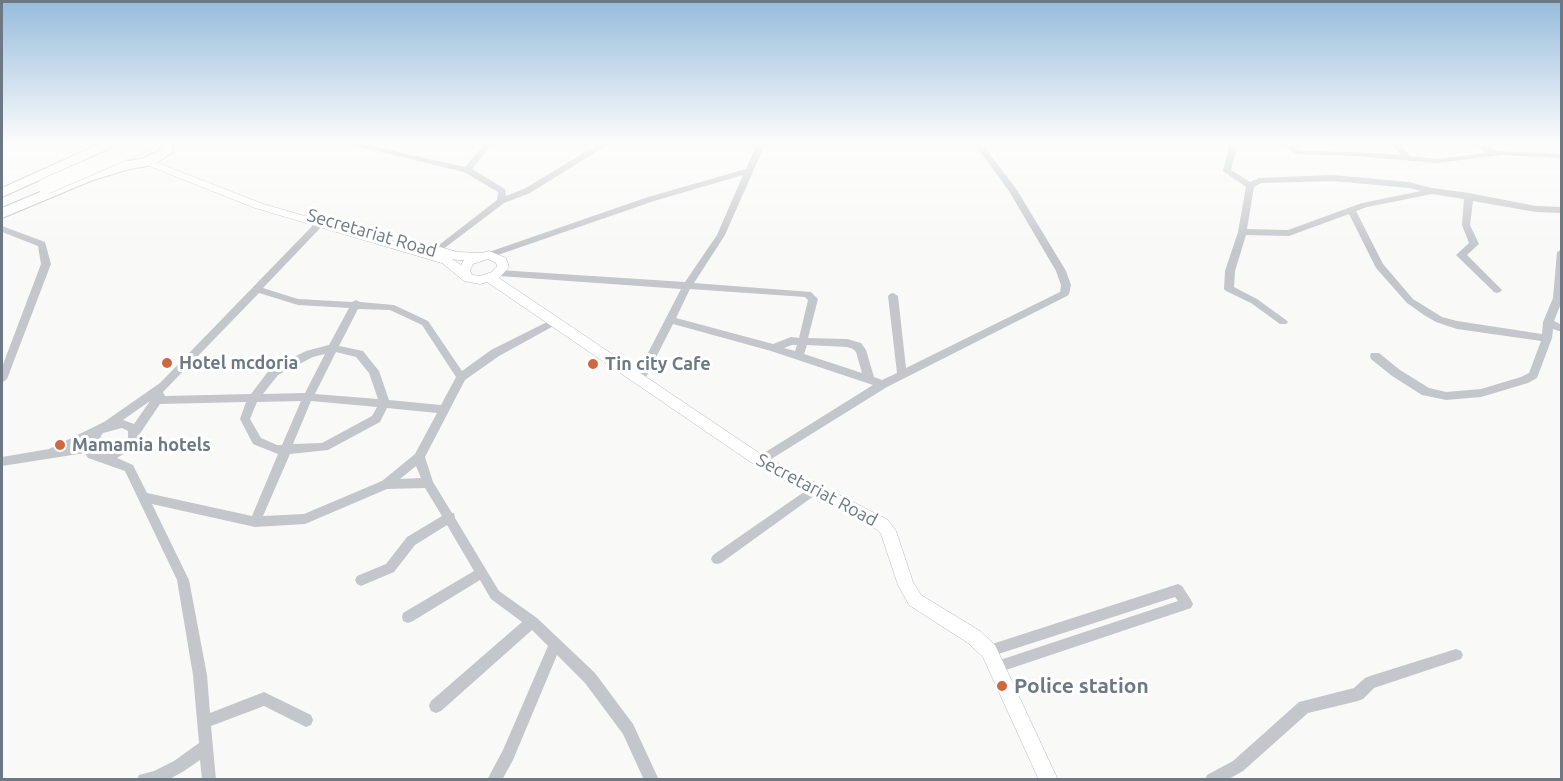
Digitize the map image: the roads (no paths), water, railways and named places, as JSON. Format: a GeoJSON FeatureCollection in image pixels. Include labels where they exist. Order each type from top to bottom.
{"type":"FeatureCollection","features":[{"type":"Feature","properties":{"kind":"highway"},"geometry":{"type":"LineString","coordinates":[[2,193],[32,178]]}},
{"type":"Feature","properties":{"kind":"highway"},"geometry":{"type":"LineString","coordinates":[[2,205],[56,178]]}},
{"type":"Feature","properties":{"kind":"highway"},"geometry":{"type":"LineString","coordinates":[[2,199],[58,178]]}},
{"type":"Feature","properties":{"kind":"highway"},"geometry":{"type":"LineString","coordinates":[[2,213],[85,178]]}},
{"type":"Feature","properties":{"kind":"street","name":"Secretariat Road"},"geometry":{"type":"LineString","coordinates":[[195,178],[240,200],[457,256],[484,255]]}},
{"type":"Feature","properties":{"kind":"street"},"geometry":{"type":"LineString","coordinates":[[481,178],[502,191],[501,201]]}},
{"type":"Feature","properties":{"kind":"street"},"geometry":{"type":"LineString","coordinates":[[438,250],[501,201],[527,191],[548,178]]}},
{"type":"Feature","properties":{"kind":"street"},"geometry":{"type":"LineString","coordinates":[[723,178],[651,199],[484,255],[465,265],[465,274],[473,280],[495,276],[808,294],[813,299],[799,356]]}},
{"type":"Feature","properties":{"kind":"street"},"geometry":{"type":"LineString","coordinates":[[640,378],[687,286],[721,236],[746,178]]}},
{"type":"Feature","properties":{"kind":"street"},"geometry":{"type":"LineString","coordinates":[[760,461],[883,384],[1064,294],[1066,285],[1060,271],[1004,178]]}},
{"type":"Feature","properties":{"kind":"street"},"geometry":{"type":"LineString","coordinates":[[1238,178],[1250,186]]}},
{"type":"Feature","properties":{"kind":"street"},"geometry":{"type":"LineString","coordinates":[[1283,322],[1254,302],[1229,289],[1230,271],[1242,232],[1250,186],[1258,181],[1321,178]]}},
{"type":"Feature","properties":{"kind":"street"},"geometry":{"type":"LineString","coordinates":[[1337,178],[1409,185],[1536,209],[1562,210]]}},
{"type":"Feature","properties":{"kind":"street"},"geometry":{"type":"LineString","coordinates":[[1242,232],[1289,233],[1377,201],[1432,191]]}},
{"type":"Feature","properties":{"kind":"street"},"geometry":{"type":"LineString","coordinates":[[1469,196],[1466,225],[1474,244],[1461,255],[1497,290]]}},
{"type":"Feature","properties":{"kind":"street"},"geometry":{"type":"LineString","coordinates":[[1353,211],[1379,266],[1410,301],[1427,313],[1439,320],[1457,325],[1547,338]]}},
{"type":"Feature","properties":{"kind":"street"},"geometry":{"type":"LineString","coordinates":[[48,455],[99,430],[164,386],[321,221]]}},
{"type":"Feature","properties":{"kind":"street","name":"Secretariat Road"},"geometry":{"type":"LineString","coordinates":[[321,221],[446,260],[465,274]]}},
{"type":"Feature","properties":{"kind":"street"},"geometry":{"type":"LineString","coordinates":[[2,230],[42,244],[46,264],[2,379]]}},
{"type":"Feature","properties":{"kind":"street"},"geometry":{"type":"LineString","coordinates":[[1375,356],[1396,374],[1426,392],[1446,396],[1481,393],[1533,375],[1547,338],[1548,322],[1558,298],[1562,252]]}},
{"type":"Feature","properties":{"kind":"street"},"geometry":{"type":"LineString","coordinates":[[484,255],[502,261],[503,267],[495,276]]}},
{"type":"Feature","properties":{"kind":"street","name":"Secretariat Road"},"geometry":{"type":"LineString","coordinates":[[495,276],[556,321],[760,461],[883,525],[888,531],[906,585],[915,600],[974,637],[990,651],[1049,780]]}},
{"type":"Feature","properties":{"kind":"street"},"geometry":{"type":"LineString","coordinates":[[256,289],[298,302],[390,306],[425,323],[461,376]]}},
{"type":"Feature","properties":{"kind":"street"},"geometry":{"type":"LineString","coordinates":[[893,296],[902,375]]}},
{"type":"Feature","properties":{"kind":"street"},"geometry":{"type":"LineString","coordinates":[[255,522],[308,398],[357,303]]}},
{"type":"Feature","properties":{"kind":"street"},"geometry":{"type":"LineString","coordinates":[[671,320],[773,348],[883,384]]}},
{"type":"Feature","properties":{"kind":"street"},"geometry":{"type":"LineString","coordinates":[[143,497],[255,522],[305,519],[386,484],[418,457],[461,376],[495,353],[556,321]]}},
{"type":"Feature","properties":{"kind":"street"},"geometry":{"type":"LineString","coordinates":[[1548,322],[1562,329]]}},
{"type":"Feature","properties":{"kind":"street"},"geometry":{"type":"LineString","coordinates":[[773,348],[791,341],[847,343],[857,346],[863,357],[869,379]]}},
{"type":"Feature","properties":{"kind":"street"},"geometry":{"type":"LineString","coordinates":[[334,348],[359,354],[374,371],[385,403],[376,419],[324,447],[276,450],[257,441],[245,419],[252,400],[274,372],[310,354],[334,348]]}},
{"type":"Feature","properties":{"kind":"street"},"geometry":{"type":"LineString","coordinates":[[846,372],[863,357]]}},
{"type":"Feature","properties":{"kind":"street"},"geometry":{"type":"LineString","coordinates":[[101,457],[113,455],[130,444],[135,432],[158,400],[164,386]]}},
{"type":"Feature","properties":{"kind":"street"},"geometry":{"type":"LineString","coordinates":[[158,400],[308,398],[443,409]]}},
{"type":"Feature","properties":{"kind":"street"},"geometry":{"type":"LineString","coordinates":[[2,461],[88,448],[99,430],[122,424],[129,425],[135,432]]}},
{"type":"Feature","properties":{"kind":"street"},"geometry":{"type":"LineString","coordinates":[[88,448],[92,455],[129,468]]}},
{"type":"Feature","properties":{"kind":"street"},"geometry":{"type":"LineString","coordinates":[[125,449],[129,468],[183,580],[200,675],[209,780]]}},
{"type":"Feature","properties":{"kind":"street"},"geometry":{"type":"LineString","coordinates":[[418,457],[428,483],[495,595],[532,622],[590,678],[628,729],[652,780]]}},
{"type":"Feature","properties":{"kind":"street"},"geometry":{"type":"LineString","coordinates":[[386,484],[428,483]]}},
{"type":"Feature","properties":{"kind":"street"},"geometry":{"type":"LineString","coordinates":[[717,559],[814,490]]}},
{"type":"Feature","properties":{"kind":"street"},"geometry":{"type":"LineString","coordinates":[[361,580],[390,568],[411,541],[450,517]]}},
{"type":"Feature","properties":{"kind":"street"},"geometry":{"type":"LineString","coordinates":[[408,617],[481,573]]}},
{"type":"Feature","properties":{"kind":"street"},"geometry":{"type":"LineString","coordinates":[[990,651],[1178,590],[1187,604],[997,668]]}},
{"type":"Feature","properties":{"kind":"street"},"geometry":{"type":"LineString","coordinates":[[436,706],[532,622]]}},
{"type":"Feature","properties":{"kind":"street"},"geometry":{"type":"LineString","coordinates":[[494,780],[508,755],[555,644]]}},
{"type":"Feature","properties":{"kind":"street"},"geometry":{"type":"LineString","coordinates":[[1212,780],[1238,766],[1304,707],[1358,694],[1370,683],[1456,656]]}},
{"type":"Feature","properties":{"kind":"street"},"geometry":{"type":"LineString","coordinates":[[205,722],[264,699],[306,720]]}},
{"type":"Feature","properties":{"kind":"street"},"geometry":{"type":"LineString","coordinates":[[144,780],[156,778],[179,766],[207,746]]}},
{"type":"Feature","properties":{"kind":"place","name":"Hotel mcdoria"},"geometry":{"type":"Point","coordinates":[167,363]}},
{"type":"Feature","properties":{"kind":"place","name":"Tin city Cafe"},"geometry":{"type":"Point","coordinates":[593,364]}},
{"type":"Feature","properties":{"kind":"place","name":"Mamamia hotels"},"geometry":{"type":"Point","coordinates":[60,445]}},
{"type":"Feature","properties":{"kind":"place","name":"Police station"},"geometry":{"type":"Point","coordinates":[1002,686]}}]}
